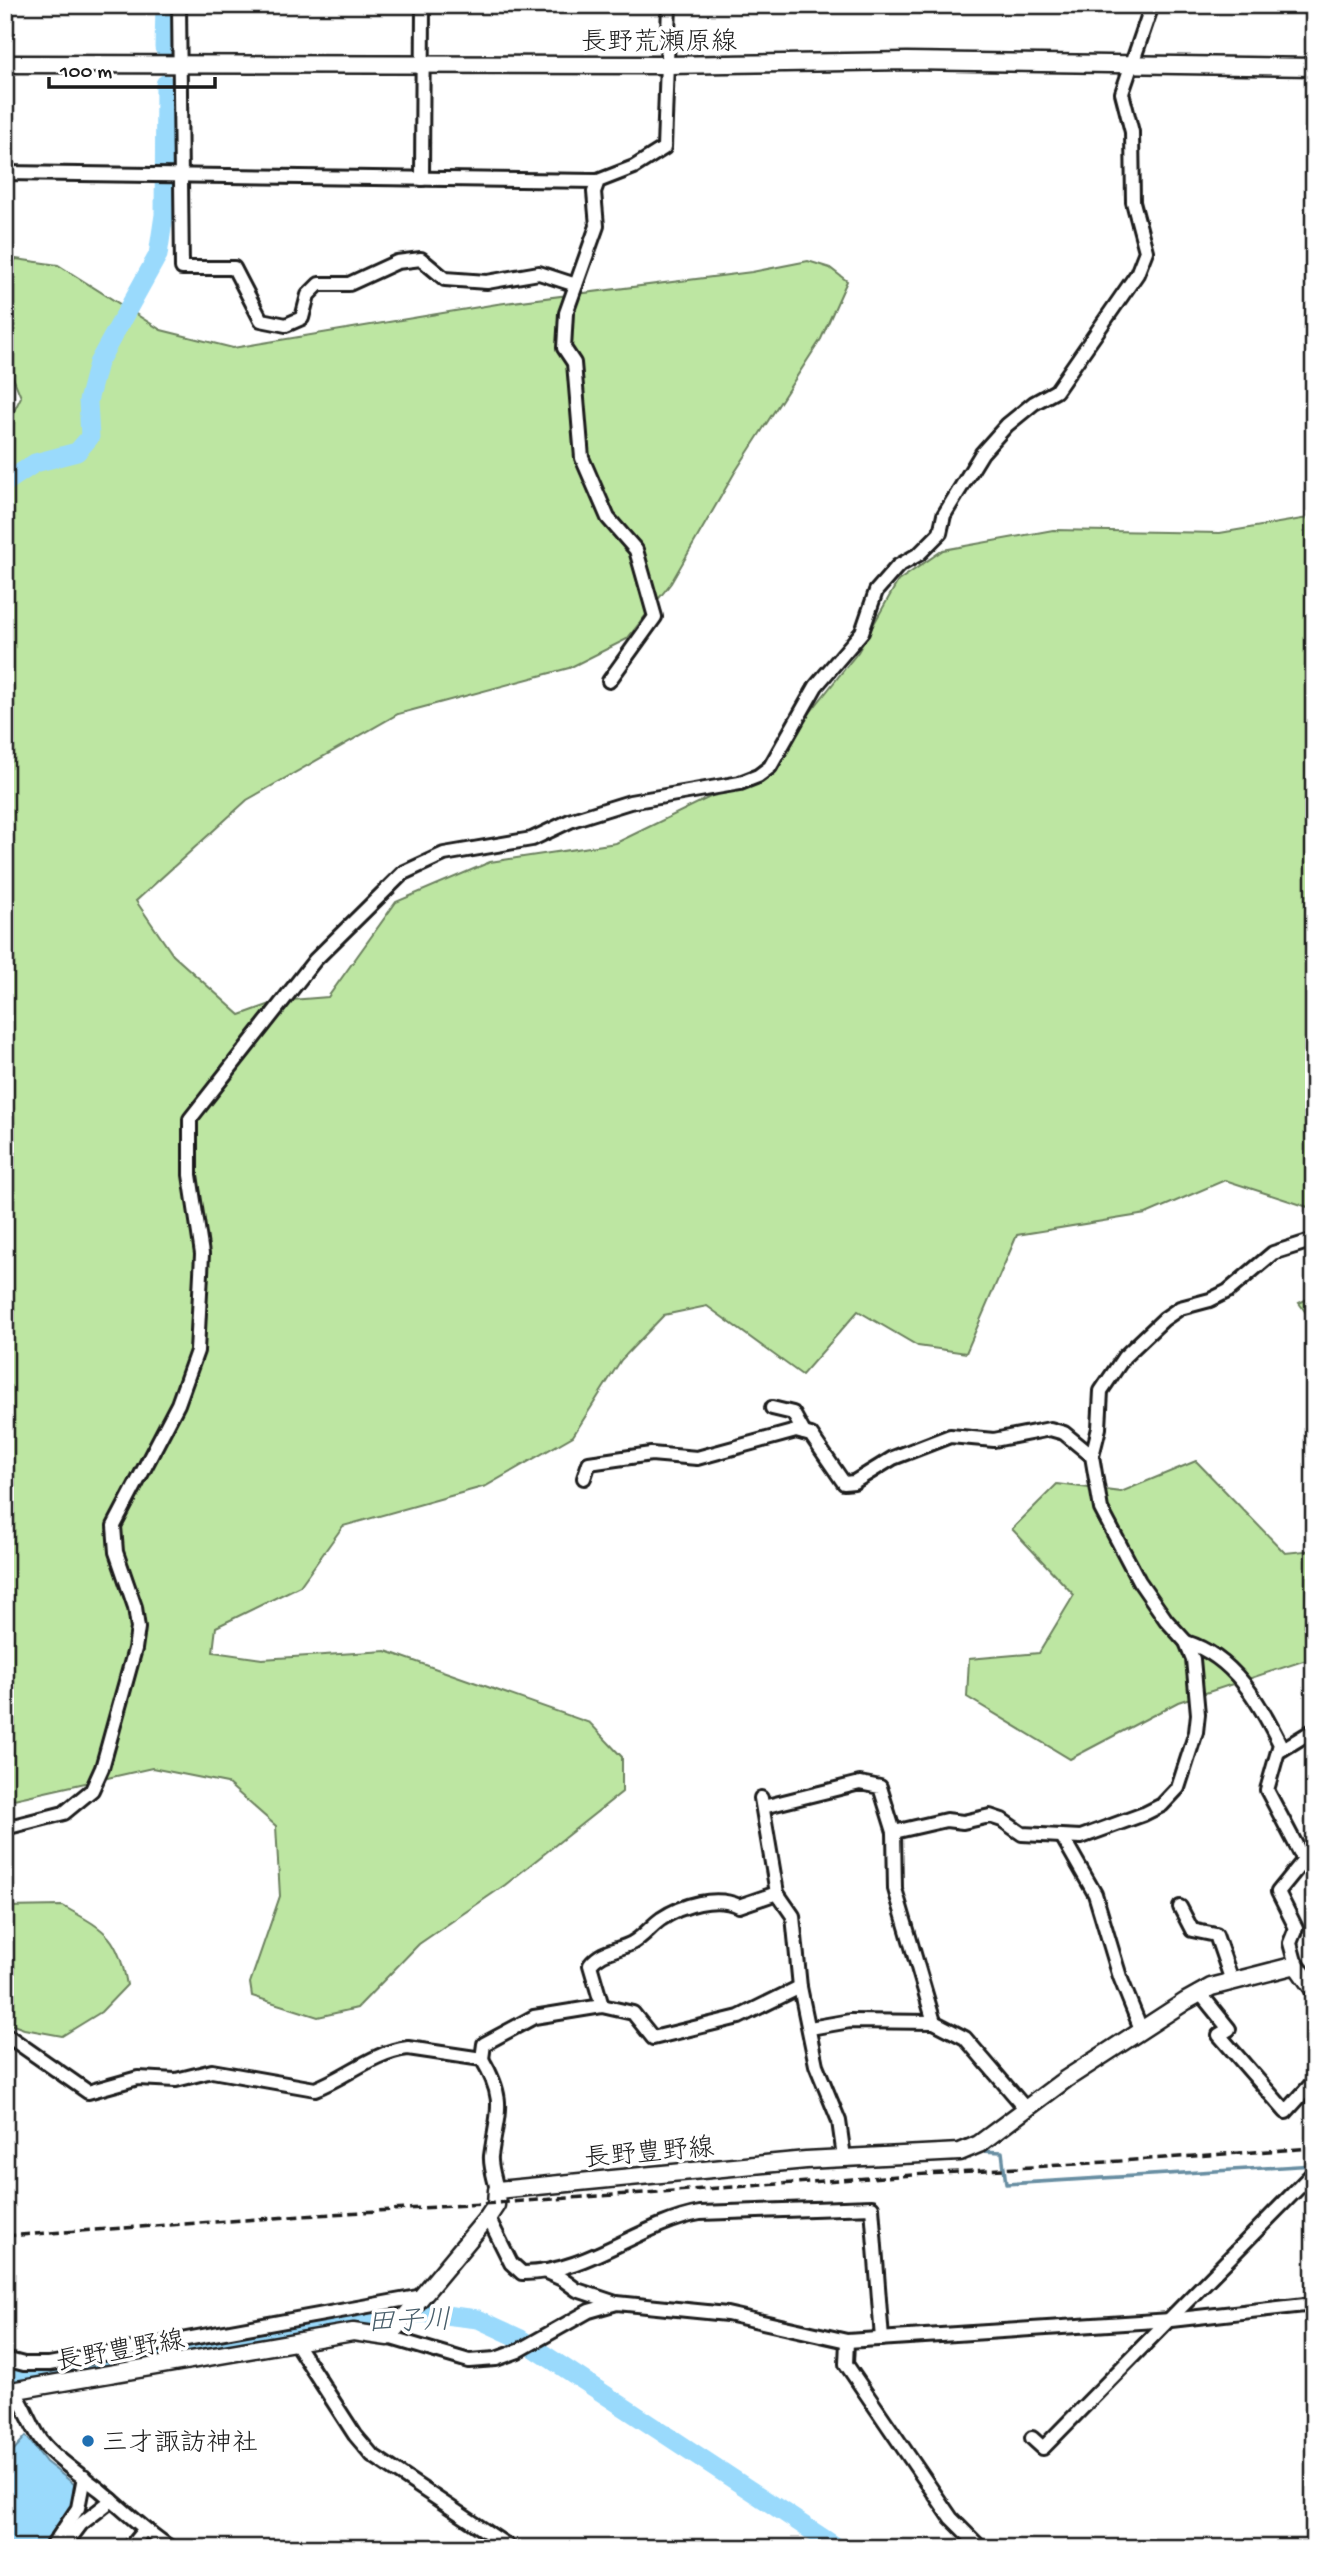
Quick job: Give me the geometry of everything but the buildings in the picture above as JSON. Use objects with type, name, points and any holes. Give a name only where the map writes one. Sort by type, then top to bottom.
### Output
[{"type":"main road","name":"長野荒瀬原線","points":[[5,64],[668,65],[907,61],[1314,67]]},
{"type":"main road","name":"長野豊野線","points":[[497,2190],[844,2157],[930,2156],[960,2152],[979,2144],[1141,2029],[1199,1993],[1232,1981],[1296,1965]]},
{"type":"main road","points":[[1296,1965],[1314,1990]]},
{"type":"main road","points":[[388,2337],[488,2217],[496,2205],[497,2190]]},
{"type":"main road","name":"長野豊野線","points":[[9,2390],[354,2332],[388,2337]]},
{"type":"street","points":[[179,5],[177,177],[182,268],[234,268],[261,320],[286,325],[302,318],[308,295],[319,284],[349,284],[397,262],[421,258],[445,279],[487,282],[539,273],[576,285]]},
{"type":"street","points":[[422,179],[423,5]]},
{"type":"street","points":[[5,173],[598,181],[634,167],[664,148],[669,5]]},
{"type":"street","points":[[5,1828],[64,1813],[92,1790],[102,1768],[135,1649],[138,1628],[135,1607],[116,1552],[114,1526],[178,1404],[197,1351],[202,1254],[190,1175],[190,1119],[315,960],[403,873],[444,854],[532,839],[572,820],[630,802],[740,783],[758,776],[770,766],[816,686],[862,632],[872,600],[884,581],[940,533],[944,515],[982,453],[1007,425],[1034,402],[1056,391],[1137,274],[1146,251],[1133,202],[1132,132],[1122,93],[1134,65],[1152,5]]},
{"type":"street","points":[[598,181],[594,192],[597,226],[566,313],[564,348],[574,363],[582,458],[608,518],[636,550],[655,617],[608,681]]},
{"type":"street","points":[[894,1832],[946,1820],[963,1822],[990,1816],[1002,1820],[1022,1834],[1081,1837],[1162,1805],[1178,1788],[1191,1756],[1198,1714],[1193,1659],[1186,1642],[1152,1601],[1112,1534],[1101,1509],[1092,1456],[1099,1428],[1101,1391],[1124,1357],[1180,1308],[1210,1300],[1228,1290],[1273,1253],[1314,1240]]},
{"type":"street","points":[[772,1408],[793,1413],[804,1433]]},
{"type":"street","points":[[584,1478],[589,1463],[651,1454],[697,1458],[796,1430],[811,1435],[844,1483],[854,1482],[893,1458],[950,1436],[994,1440],[1050,1429],[1064,1433],[1092,1456]]},
{"type":"street","points":[[1186,1642],[1219,1661],[1259,1701],[1280,1744],[1267,1790],[1304,1860],[1278,1892],[1296,1928],[1290,1943],[1296,1965]]},
{"type":"street","points":[[1278,1752],[1314,1730]]},
{"type":"street","points":[[844,2157],[839,2120],[816,2065],[800,1987],[793,1916],[777,1893],[762,1803],[860,1783],[880,1787],[894,1832],[895,1889],[934,2022]]},
{"type":"street","points":[[1063,1838],[1096,1894],[1120,1977],[1141,2029]]},
{"type":"street","points":[[602,2006],[590,1965],[598,1955],[633,1942],[663,1918],[702,1902],[730,1902],[739,1906],[777,1893]]},
{"type":"street","points":[[1181,1908],[1192,1930],[1216,1935],[1232,1981]]},
{"type":"street","points":[[497,2190],[491,2157],[500,2115],[496,2083],[482,2059],[484,2044],[534,2017],[602,2006],[633,2013],[653,2038],[739,2017],[800,1987]]},
{"type":"street","points":[[1199,1993],[1228,2029],[1219,2035],[1286,2112],[1314,2081]]},
{"type":"street","points":[[810,2028],[850,2021],[934,2022],[965,2038],[1026,2109]]},
{"type":"street","points":[[5,2034],[88,2092],[138,2078],[176,2080],[212,2071],[316,2089],[354,2067],[396,2049],[408,2048],[482,2059]]},
{"type":"street","points":[[1032,2438],[1043,2448],[1171,2320],[1310,2172],[1314,2172]]},
{"type":"street","points":[[488,2217],[511,2263],[522,2273],[544,2271],[621,2245],[681,2216],[872,2207],[883,2339]]},
{"type":"street","points":[[544,2271],[576,2290],[617,2303],[727,2314],[847,2342],[1171,2320],[1314,2304]]},
{"type":"street","points":[[6,2361],[49,2364],[420,2298]]},
{"type":"street","points":[[388,2337],[469,2361],[496,2359],[518,2351],[589,2311],[617,2303]]},
{"type":"street","points":[[295,2342],[355,2435],[372,2455],[505,2546]]},
{"type":"street","points":[[847,2342],[846,2364],[951,2518],[981,2548]]},
{"type":"street","points":[[136,2350],[140,2369]]},
{"type":"street","points":[[9,2390],[43,2442],[59,2460],[112,2500],[144,2530],[171,2548]]},
{"type":"street","points":[[51,2548],[78,2508],[84,2477]]},
{"type":"street","points":[[62,2548],[81,2524],[112,2500]]},
{"type":"street","points":[[130,2548],[144,2530]]},
{"type":"green space","points":[[16,259],[58,265],[161,330],[233,348],[497,304],[752,272],[808,261],[830,268],[847,281],[821,339],[735,472],[671,583],[627,639],[569,668],[398,714],[247,800],[136,901],[173,955],[240,1015],[279,1001],[328,997],[396,902],[490,862],[616,843],[739,783],[789,739],[858,652],[898,581],[943,550],[1053,530],[1220,533],[1314,517],[1314,1209],[1225,1180],[1146,1214],[1017,1235],[966,1353],[918,1346],[858,1311],[802,1375],[707,1306],[664,1315],[621,1360],[573,1436],[486,1486],[343,1526],[300,1586],[216,1627],[213,1652],[262,1659],[386,1651],[590,1723],[622,1757],[622,1792],[505,1885],[419,1944],[357,2008],[318,2017],[252,1996],[250,1983],[280,1896],[276,1826],[227,1783],[152,1768],[5,1801],[5,429],[21,397],[5,358],[5,274]]},
{"type":"green space","points":[[1314,1296],[1314,1324],[1299,1303]]},
{"type":"green space","points":[[1196,1461],[1285,1553],[1314,1550],[1314,1663],[1303,1661],[1178,1702],[1070,1759],[967,1697],[969,1659],[1039,1653],[1074,1595],[1012,1529],[1057,1484],[1121,1492]]},
{"type":"green space","points":[[63,1906],[99,1928],[114,1944],[127,1985],[101,2012],[62,2036],[24,2029],[5,2022],[5,1907]]},
{"type":"water","points":[[26,2436],[46,2462],[74,2484],[71,2514],[45,2548],[5,2548],[5,2460]]},
{"type":"waterway","points":[[164,48],[165,5]]},
{"type":"waterway","points":[[5,483],[35,463],[77,452],[90,437],[88,401],[98,363],[158,255],[164,215],[165,84]]},
{"type":"waterway","points":[[980,2151],[1002,2152],[1006,2184],[1314,2165]]},
{"type":"waterway","name":"田子川","points":[[5,2370],[40,2381],[138,2358],[383,2316],[428,2313],[478,2319],[519,2338],[838,2548]]},
{"type":"railway","points":[[5,2236],[1314,2148]]},
{"type":"place","name":"三才諏訪神社","points":[[88,2441]]}]
